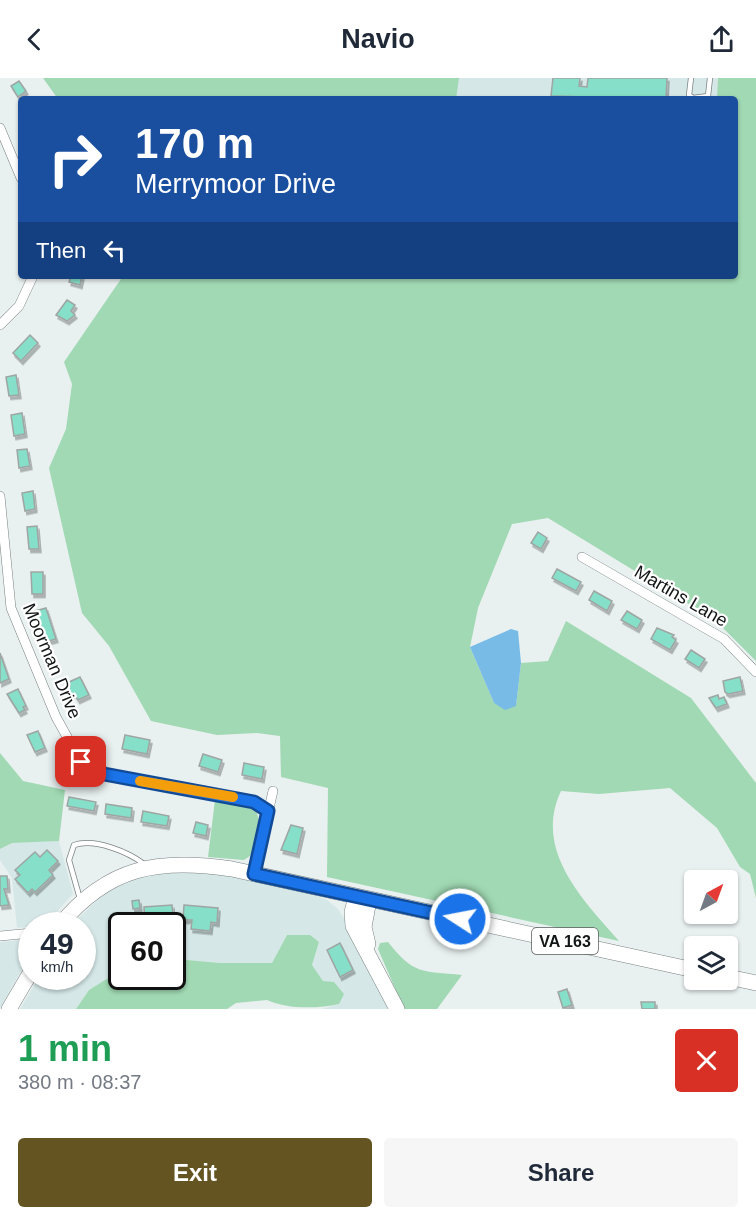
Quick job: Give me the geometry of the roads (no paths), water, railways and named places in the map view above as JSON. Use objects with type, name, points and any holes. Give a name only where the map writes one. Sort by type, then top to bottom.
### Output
[{"type":"main road","name":"VA 163","points":[[71,912],[81,901],[119,877],[147,866],[186,864],[254,874],[684,967]]},
{"type":"main road","points":[[362,899],[352,912],[353,926],[397,1009]]},
{"type":"main road","points":[[738,979],[756,983]]},
{"type":"main road","points":[[9,1009],[20,990]]},
{"type":"street","points":[[0,128],[18,171]]},
{"type":"street","points":[[0,325],[19,306],[32,279]]},
{"type":"street","name":"Moorman Drive","points":[[0,496],[8,555],[4,596],[42,685],[74,753],[81,762],[104,774],[247,799],[268,811]]},
{"type":"street","name":"Martins Lane","points":[[582,557],[724,639],[756,672]]},
{"type":"street","points":[[254,874],[273,791]]},
{"type":"street","points":[[0,936],[18,934]]},
{"type":"lane","points":[[690,96],[691,78]]},
{"type":"lane","points":[[708,96],[710,78]]},
{"type":"lane","points":[[81,901],[69,860],[74,845],[82,843],[115,849],[147,866]]},
{"type":"water","points":[[511,629],[518,631],[521,663],[516,706],[505,710],[494,703],[470,647]]}]
